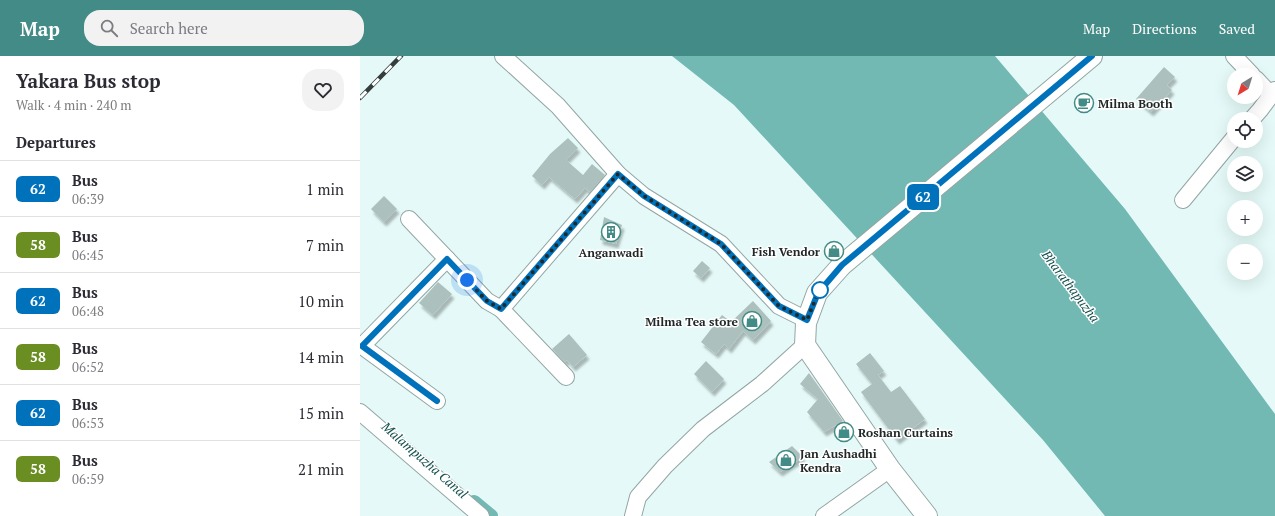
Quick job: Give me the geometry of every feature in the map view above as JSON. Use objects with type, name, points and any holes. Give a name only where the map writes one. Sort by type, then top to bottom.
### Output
[{"type":"main road","points":[[927,516],[890,469],[805,345],[807,320],[818,293],[842,265],[1092,56]]},
{"type":"street","points":[[503,56],[558,106],[618,174],[644,196],[721,244],[779,306],[807,320]]},
{"type":"street","points":[[1234,56],[1245,68]]},
{"type":"street","points":[[1258,112],[1273,92],[1263,84]]},
{"type":"street","points":[[1183,200],[1227,147]]},
{"type":"street","points":[[501,309],[618,174]]},
{"type":"street","points":[[409,219],[487,301],[501,309],[566,377]]},
{"type":"street","points":[[437,401],[361,348],[447,259]]},
{"type":"street","points":[[633,516],[638,497],[703,429],[762,384],[805,345]]},
{"type":"street","points":[[360,412],[481,516]]},
{"type":"street","points":[[824,516],[890,469]]},
{"type":"water","name":"Bharathapuzha","points":[[672,56],[995,56],[1125,209],[1275,414],[1275,516],[1105,516],[1043,440],[734,105]]},
{"type":"building","points":[[1164,67],[1175,77],[1167,85],[1172,90],[1151,112],[1136,99]]},
{"type":"building","points":[[568,138],[578,148],[566,160],[583,175],[592,164],[605,175],[590,192],[585,188],[575,199],[549,177],[542,185],[532,176],[550,154]]},
{"type":"building","points":[[384,196],[397,209],[384,222],[371,209]]},
{"type":"building","name":"Anganwadi","points":[[604,217],[622,225],[616,244],[600,240]]},
{"type":"building","points":[[702,261],[710,268],[701,278],[693,271]]},
{"type":"building","points":[[438,282],[452,294],[433,315],[419,303]]},
{"type":"building","points":[[753,301],[771,321],[753,340],[743,331],[729,349],[724,344],[716,354],[701,342],[722,315],[731,322]]},
{"type":"building","points":[[569,334],[587,355],[573,367],[567,360],[565,362],[552,349]]},
{"type":"building","points":[[870,353],[884,371],[878,375],[891,392],[900,386],[925,419],[897,440],[861,392],[872,384],[856,364]]},
{"type":"building","points":[[706,361],[724,379],[712,392],[694,374]]},
{"type":"building","points":[[809,373],[843,421],[824,432],[807,412],[818,399],[800,384]]},
{"type":"building","name":"Jan Aushadhi Kendra","points":[[792,446],[803,457],[780,472],[769,462]]},
{"type":"waterway","name":"Malampuzha Canal","points":[[474,502],[491,516]]},
{"type":"railway","points":[[360,98],[401,56]]},
{"type":"bus line","name":"62","points":[[437,401],[362,346],[447,259],[487,301],[501,309],[618,174],[644,196],[721,244],[779,306],[807,320],[818,293],[842,265],[1092,56]]},
{"type":"place","name":"Milma Booth","points":[[1084,103]]},
{"type":"place","name":"Anganwadi","points":[[611,232]]},
{"type":"place","name":"Fish Vendor","points":[[834,251]]},
{"type":"place","name":"Milma Tea store","points":[[752,321]]},
{"type":"place","name":"Roshan Curtains","points":[[844,432]]},
{"type":"place","name":"Jan Aushadhi Kendra","points":[[786,460]]},
{"type":"route","points":[[467,280],[487,301],[501,309],[618,174],[644,196],[721,244],[779,306],[807,320],[820,290]]}]
